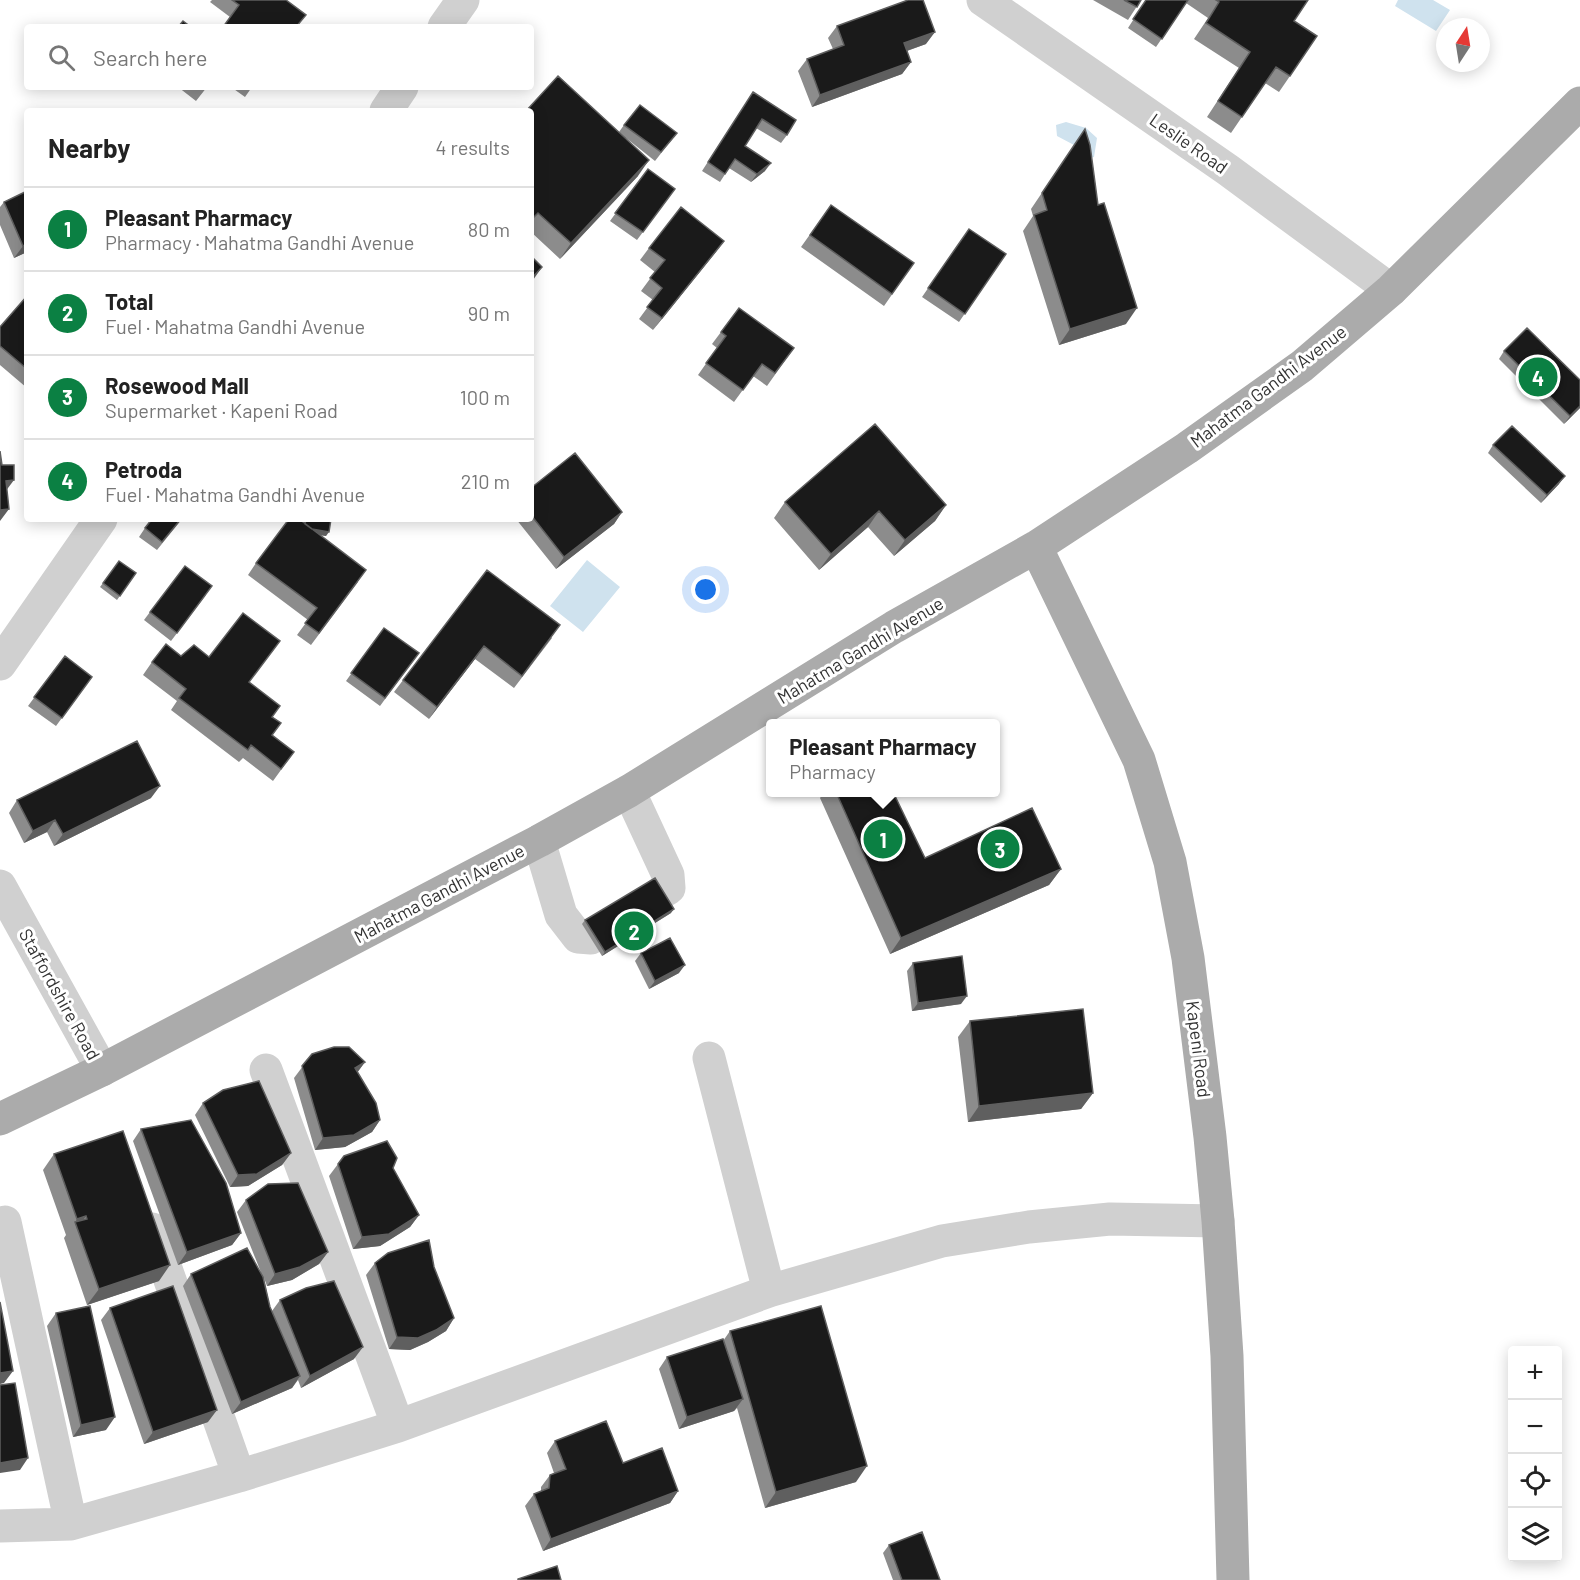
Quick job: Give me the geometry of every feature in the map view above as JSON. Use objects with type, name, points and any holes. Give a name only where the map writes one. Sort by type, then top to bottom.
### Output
[{"type":"main road","name":"Mahatma Gandhi Avenue","points":[[0,1119],[102,1070],[539,841],[628,791],[894,627],[1036,547],[1187,447],[1302,366],[1391,290],[1580,103]]},
{"type":"main road","name":"Kapeni Road","points":[[1036,547],[1138,760],[1170,862],[1188,958],[1218,1221],[1227,1356],[1233,1580]]},
{"type":"street","points":[[446,24],[463,0]]},
{"type":"street","name":"Leslie Road","points":[[983,0],[1228,170],[1391,290]]},
{"type":"street","points":[[388,108],[400,90]]},
{"type":"street","points":[[0,664],[99,522]]},
{"type":"street","points":[[628,791],[668,875],[669,888],[659,894]]},
{"type":"street","points":[[539,841],[561,915],[578,937],[591,938]]},
{"type":"street","name":"Staffordshire Road","points":[[0,886],[102,1070]]},
{"type":"street","points":[[709,1058],[769,1291]]},
{"type":"street","points":[[267,1070],[398,1426]]},
{"type":"street","points":[[142,1200],[239,1476]]},
{"type":"street","points":[[0,1526],[71,1524],[239,1476],[398,1426],[769,1291],[942,1241],[1029,1227],[1110,1219],[1218,1221]]},
{"type":"street","points":[[5,1222],[71,1524]]},
{"type":"water","points":[[1398,0],[1433,0],[1450,10],[1445,18],[1436,18],[1436,31],[1395,6]]},
{"type":"water","points":[[1066,122],[1086,128],[1097,138],[1094,157],[1078,161],[1074,145],[1057,136],[1056,125]]},
{"type":"water","points":[[587,560],[620,587],[583,632],[550,606]]},
{"type":"building","points":[[232,0],[286,0],[306,15],[298,24],[225,24],[239,5]]},
{"type":"building","points":[[908,0],[923,0],[935,32],[904,43],[911,62],[820,95],[807,59],[844,45],[837,26]]},
{"type":"building","points":[[1124,0],[1141,0],[1137,7]]},
{"type":"building","points":[[1146,0],[1188,0],[1162,39],[1133,19]]},
{"type":"building","points":[[1216,0],[1308,0],[1294,21],[1317,36],[1290,76],[1276,67],[1242,117],[1218,101],[1250,52],[1206,23],[1219,2]]},
{"type":"building","points":[[558,76],[649,160],[571,243],[538,213],[534,217],[534,108],[529,108]]},
{"type":"building","points":[[753,92],[796,120],[787,135],[762,119],[745,146],[771,163],[757,174],[735,159],[725,174],[708,162]]},
{"type":"building","points":[[640,105],[677,133],[661,152],[624,125]]},
{"type":"building","points":[[1085,129],[1090,145],[1098,205],[1104,203],[1137,308],[1070,329],[1034,215],[1047,210],[1042,193]]},
{"type":"building","points":[[648,169],[675,189],[643,232],[615,213]]},
{"type":"building","points":[[24,192],[23,246],[4,202]]},
{"type":"building","points":[[831,205],[914,263],[892,294],[810,235]]},
{"type":"building","points":[[681,207],[724,241],[662,318],[647,307],[662,288],[650,278],[665,260],[649,248]]},
{"type":"building","points":[[969,229],[1006,254],[965,314],[928,288]]},
{"type":"building","points":[[534,259],[542,267],[534,276]]},
{"type":"building","points":[[24,299],[24,366],[0,346],[0,327]]},
{"type":"building","points":[[739,308],[794,348],[775,373],[762,364],[743,390],[706,363],[726,336],[721,332]]},
{"type":"building","points":[[1527,328],[1580,380],[1580,406],[1570,416],[1504,351]]},
{"type":"building","points":[[875,424],[946,505],[905,540],[879,511],[831,554],[785,502]]},
{"type":"building","points":[[1512,426],[1565,476],[1547,495],[1493,445]]},
{"type":"building","points":[[0,451],[2,465],[14,465],[14,480],[6,481],[9,509],[0,510]]},
{"type":"building","points":[[575,453],[622,512],[564,557],[534,519],[534,486]]},
{"type":"building","points":[[150,522],[179,522],[162,542],[145,528]]},
{"type":"building","points":[[287,522],[303,522],[366,570],[319,633],[305,623],[317,608],[256,563]]},
{"type":"building","points":[[305,522],[331,522],[329,532],[312,529]]},
{"type":"building","points":[[119,561],[136,573],[120,596],[103,583]]},
{"type":"building","points":[[185,566],[212,586],[177,633],[150,612]]},
{"type":"building","points":[[487,570],[560,625],[522,676],[484,646],[437,707],[403,680]]},
{"type":"building","points":[[243,613],[280,641],[249,682],[280,706],[272,717],[281,723],[272,735],[294,752],[281,769],[251,745],[248,750],[179,698],[186,689],[152,662],[166,644],[181,656],[194,645],[209,657]]},
{"type":"building","points":[[384,628],[419,653],[385,698],[351,673]]},
{"type":"building","points":[[65,656],[92,677],[62,718],[34,697]]},
{"type":"building","points":[[137,741],[160,786],[63,834],[55,820],[33,831],[17,800]]},
{"type":"building","points":[[838,797],[895,797],[925,858],[1032,808],[1061,869],[901,938]]},
{"type":"building","points":[[655,878],[674,909],[605,952],[585,920]]},
{"type":"building","points":[[670,938],[685,965],[655,981],[641,953]]},
{"type":"building","points":[[962,956],[967,996],[918,1003],[913,963]]},
{"type":"building","points":[[1083,1009],[1093,1093],[979,1106],[970,1021]]},
{"type":"building","points":[[334,1047],[349,1047],[365,1062],[355,1068],[376,1103],[380,1120],[354,1135],[323,1138],[302,1066],[312,1054]]},
{"type":"building","points":[[259,1081],[291,1153],[257,1174],[238,1175],[203,1103],[223,1090]]},
{"type":"building","points":[[191,1120],[226,1183],[241,1233],[187,1252],[141,1129]]},
{"type":"building","points":[[123,1131],[170,1265],[99,1289],[75,1222],[87,1219],[86,1216],[77,1219],[54,1154]]},
{"type":"building","points":[[387,1141],[397,1158],[393,1168],[419,1215],[389,1234],[362,1237],[338,1164],[344,1156]]},
{"type":"building","points":[[298,1183],[328,1252],[300,1267],[275,1274],[246,1200],[268,1184]]},
{"type":"building","points":[[429,1240],[434,1267],[454,1318],[418,1338],[397,1337],[375,1263],[388,1253]]},
{"type":"building","points":[[247,1248],[263,1277],[270,1307],[300,1376],[241,1402],[191,1274]]},
{"type":"building","points":[[334,1281],[363,1347],[310,1376],[280,1300],[306,1288]]},
{"type":"building","points":[[173,1286],[217,1410],[153,1432],[110,1308]]},
{"type":"building","points":[[0,1302],[13,1371],[0,1373]]},
{"type":"building","points":[[90,1306],[115,1417],[81,1425],[56,1313]]},
{"type":"building","points":[[821,1306],[867,1466],[776,1492],[730,1331]]},
{"type":"building","points":[[723,1339],[743,1399],[687,1417],[667,1357]]},
{"type":"building","points":[[15,1383],[28,1458],[0,1463],[0,1385]]},
{"type":"building","points":[[606,1421],[623,1463],[662,1448],[678,1491],[551,1539],[534,1494],[549,1488],[550,1475],[566,1469],[555,1441]]},
{"type":"building","points":[[922,1532],[940,1580],[902,1580],[889,1545]]},
{"type":"building","points":[[557,1566],[561,1580],[518,1580],[518,1579]]},
{"type":"place","name":"Petroda","points":[[1538,377]]},
{"type":"place","name":"Pleasant Pharmacy","points":[[883,839]]},
{"type":"place","name":"Rosewood Mall","points":[[1000,849]]},
{"type":"place","name":"Total","points":[[634,931]]}]
